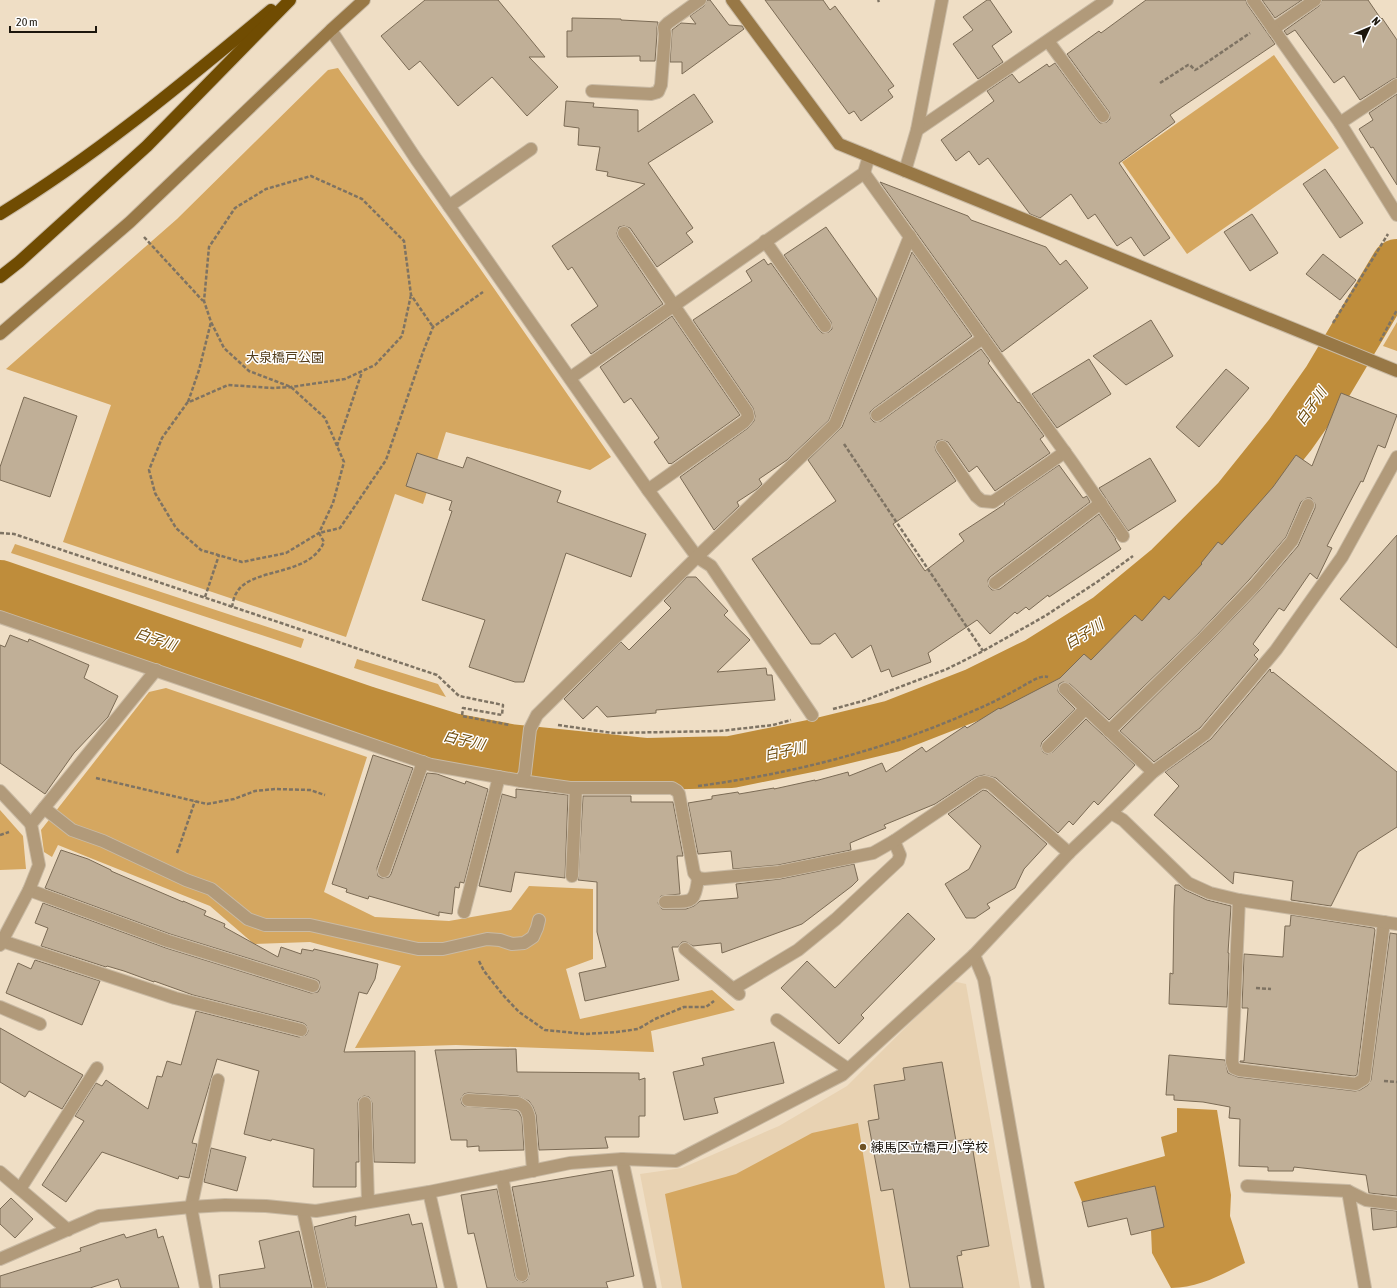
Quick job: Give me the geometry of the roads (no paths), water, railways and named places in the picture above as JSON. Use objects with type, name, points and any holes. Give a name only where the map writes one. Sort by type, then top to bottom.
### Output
[{"type":"highway","points":[[0,214],[95,151],[169,94],[283,0]]},
{"type":"highway","points":[[0,277],[19,262],[147,146],[290,0]]},
{"type":"street","points":[[0,334],[130,222],[330,30],[364,0]]},
{"type":"street","points":[[592,91],[652,94],[658,92],[661,85],[665,34],[664,27],[700,0]]},
{"type":"street","points":[[732,0],[839,144],[1397,371]]},
{"type":"street","points":[[905,171],[918,130],[942,0]]},
{"type":"street","points":[[918,130],[1107,0]]},
{"type":"street","points":[[1253,0],[1340,123],[1397,215]]},
{"type":"street","points":[[1270,25],[1315,0]]},
{"type":"street","points":[[330,30],[416,159],[648,490],[698,557],[711,566],[812,715]]},
{"type":"street","points":[[1048,41],[1103,116]]},
{"type":"street","points":[[1340,123],[1397,85]]},
{"type":"street","points":[[449,206],[531,149]]},
{"type":"street","points":[[570,378],[674,304],[864,173],[869,156]]},
{"type":"street","points":[[864,173],[1065,452],[1123,536]]},
{"type":"street","points":[[624,233],[747,412],[748,417],[744,422],[648,490]]},
{"type":"street","points":[[523,777],[532,726],[537,715],[833,427],[910,236]]},
{"type":"street","points":[[765,241],[825,326]]},
{"type":"street","points":[[877,415],[983,338]]},
{"type":"street","points":[[942,448],[976,496],[982,501],[993,502],[1065,452]]},
{"type":"street","points":[[0,1258],[99,1216],[225,1205],[266,1206],[316,1211],[429,1192],[570,1163],[622,1160],[676,1161],[842,1075],[974,955],[1069,853],[1153,772],[1205,734],[1276,650],[1342,557],[1397,457]]},
{"type":"street","points":[[995,583],[1101,503]]},
{"type":"street","points":[[1109,731],[1203,639],[1255,585],[1292,541],[1308,505]]},
{"type":"street","points":[[0,617],[423,762],[499,777],[523,777],[576,788],[672,788],[679,794],[694,873],[698,878],[704,879],[779,872],[873,853],[894,841],[980,783],[985,782],[991,784],[1069,853]]},
{"type":"street","points":[[30,824],[156,670]]},
{"type":"street","points":[[1065,690],[1153,772]]},
{"type":"street","points":[[1048,747],[1085,709]]},
{"type":"street","points":[[384,871],[423,762]]},
{"type":"street","points":[[464,912],[499,777]]},
{"type":"street","points":[[572,876],[576,788]]},
{"type":"street","points":[[0,791],[30,824],[39,865],[29,890],[1,943],[175,998],[301,1030]]},
{"type":"street","points":[[44,808],[72,830],[103,841],[186,880],[211,889],[248,919],[265,925],[310,925],[418,949],[442,949],[487,939],[500,940],[512,944],[524,943],[533,937],[538,928],[539,920]]},
{"type":"street","points":[[1110,813],[1123,820],[1191,885],[1210,893],[1239,900],[1397,924]]},
{"type":"street","points":[[685,949],[736,991],[798,950],[836,920],[898,861],[900,855],[894,841]]},
{"type":"street","points":[[665,902],[688,901],[693,898],[697,894],[698,878]]},
{"type":"street","points":[[29,890],[168,941],[313,986]]},
{"type":"street","points":[[1239,900],[1232,1062],[1234,1068],[1239,1070],[1356,1084],[1364,1079],[1384,922]]},
{"type":"street","points":[[974,955],[984,979],[1038,1288]]},
{"type":"street","points":[[0,1008],[40,1024]]},
{"type":"street","points":[[777,1020],[848,1069]]},
{"type":"street","points":[[20,1189],[97,1068]]},
{"type":"street","points":[[206,1288],[191,1207],[218,1080]]},
{"type":"street","points":[[468,1100],[518,1103],[524,1105],[528,1110],[529,1116],[533,1171]]},
{"type":"street","points":[[365,1103],[368,1202]]},
{"type":"street","points":[[622,1160],[650,1288]]},
{"type":"street","points":[[0,1172],[68,1230]]},
{"type":"street","points":[[502,1177],[522,1275]]},
{"type":"street","points":[[1247,1186],[1348,1191],[1366,1200],[1397,1204]]},
{"type":"street","points":[[1348,1191],[1365,1288]]},
{"type":"street","points":[[429,1192],[451,1288]]},
{"type":"street","points":[[303,1210],[320,1288]]},
{"type":"waterway","name":"白子川","points":[[0,586],[366,712],[452,739],[510,750],[647,764],[731,762],[815,745],[893,726],[975,694],[1038,663],[1108,619],[1170,568],[1237,501],[1290,435],[1328,381],[1397,265]]},
{"type":"place","name":"練馬区立橋戸小学校","points":[[863,1147]]},
{"type":"park label","name":"大泉橋戸公園","points":[[285,357]]}]
